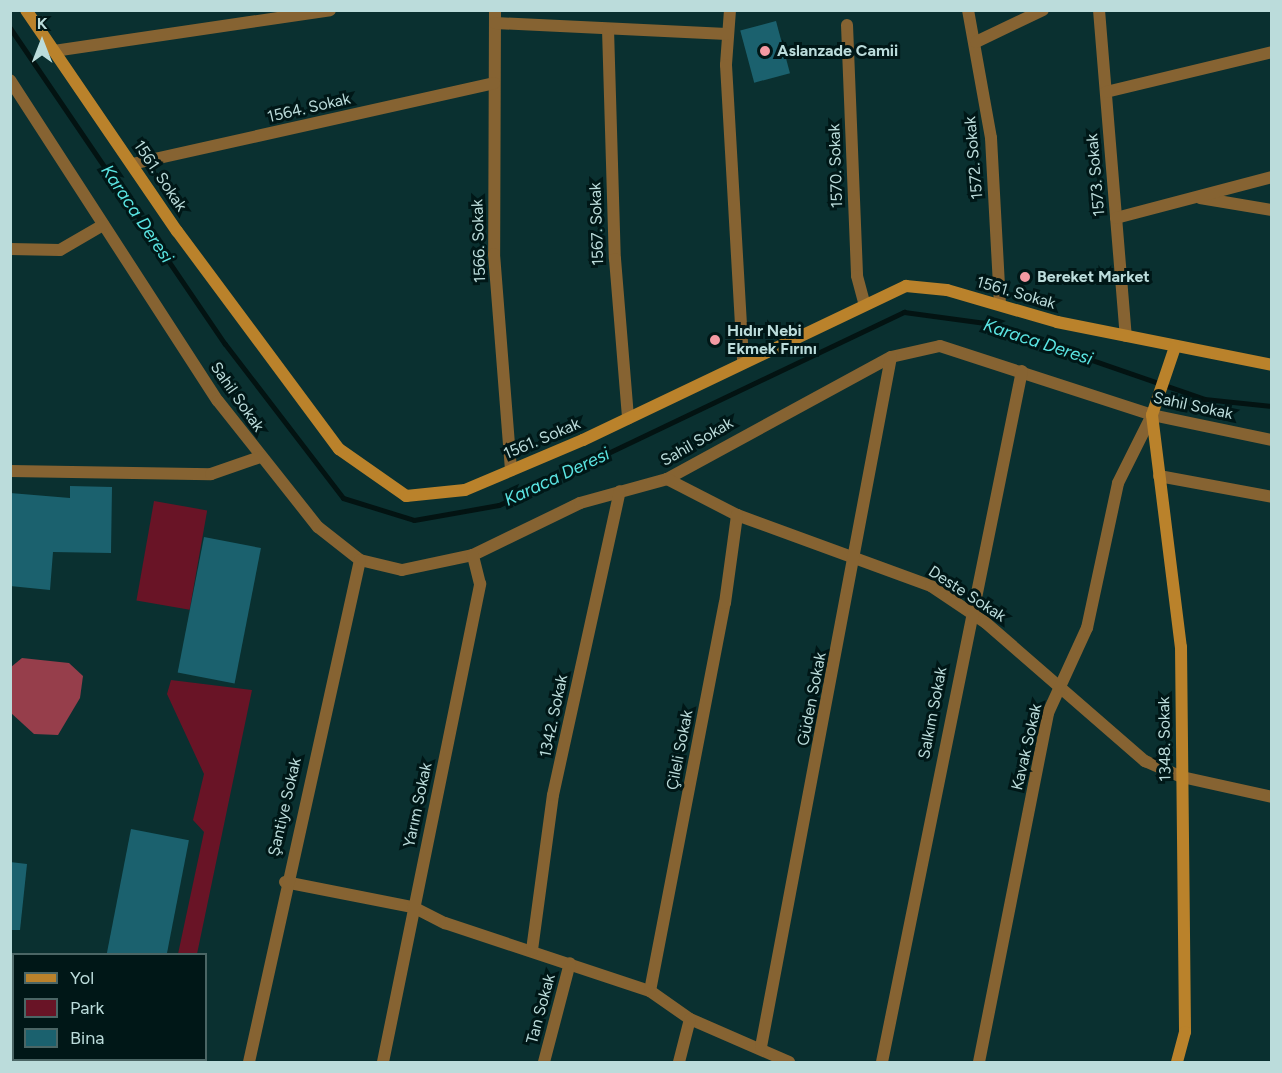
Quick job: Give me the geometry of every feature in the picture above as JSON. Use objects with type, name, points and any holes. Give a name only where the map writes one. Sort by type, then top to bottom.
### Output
[{"type":"street","name":"1561. Sokak","points":[[26,10],[132,164],[339,449],[406,496],[465,490],[627,418],[906,286],[1000,305],[1175,347],[1272,364]]},
{"type":"street","points":[[54,51],[330,10]]},
{"type":"street","points":[[730,10],[727,34],[743,362]]},
{"type":"street","name":"1572. Sokak","points":[[968,10],[976,42],[991,138],[1000,305]]},
{"type":"street","points":[[976,42],[1043,10]]},
{"type":"street","name":"1573. Sokak","points":[[1100,10],[1125,336]]},
{"type":"street","points":[[495,17],[608,29],[727,34]]},
{"type":"street","name":"1566. Sokak","points":[[495,17],[494,254],[511,470]]},
{"type":"street","name":"1570. Sokak","points":[[848,25],[857,276],[866,305]]},
{"type":"street","name":"1567. Sokak","points":[[608,29],[615,259],[627,418]]},
{"type":"street","points":[[1106,92],[1272,52]]},
{"type":"street","name":"Sahil Sokak","points":[[10,80],[103,225],[260,457],[318,527],[360,560],[402,570],[473,555],[579,503],[667,479],[891,357],[940,346],[1022,371],[1152,416],[1272,440]]},
{"type":"street","name":"1564. Sokak","points":[[132,164],[494,83]]},
{"type":"street","points":[[1116,218],[1272,177]]},
{"type":"street","points":[[1196,197],[1272,210]]},
{"type":"street","points":[[10,249],[60,250],[103,225]]},
{"type":"street","points":[[1152,416],[1175,347]]},
{"type":"street","name":"Güden Sokak","points":[[761,1047],[857,555],[891,357]]},
{"type":"street","name":"Salkım Sokak","points":[[882,1062],[969,612],[1022,371]]},
{"type":"street","name":"1348. Sokak","points":[[1152,416],[1181,647],[1185,1032],[1177,1062]]},
{"type":"street","name":"Kavak Sokak","points":[[979,1062],[1048,713],[1087,628],[1118,483],[1152,416]]},
{"type":"street","points":[[10,471],[211,474],[260,457]]},
{"type":"street","points":[[1158,476],[1272,498]]},
{"type":"street","name":"Deste Sokak","points":[[667,479],[737,515],[857,555],[932,586],[969,612],[1061,687],[1145,761],[1182,777],[1272,797]]},
{"type":"street","name":"1342. Sokak","points":[[532,951],[553,795],[620,491]]},
{"type":"street","name":"Çileli Sokak","points":[[650,991],[725,603],[737,515]]},
{"type":"street","name":"Yarım Sokak","points":[[383,1062],[480,584],[473,555]]},
{"type":"street","name":"Şantiye Sokak","points":[[249,1062],[285,882],[360,560]]},
{"type":"street","points":[[285,882],[413,907],[650,991],[690,1019],[761,1047],[789,1062]]},
{"type":"street","name":"Tan Sokak","points":[[544,1062],[570,963]]},
{"type":"street","points":[[679,1062],[690,1019]]},
{"type":"green space","points":[[154,501],[207,510],[190,610],[136,600]]},
{"type":"green space","points":[[171,680],[252,690],[197,953],[178,953],[204,832],[193,820],[204,774],[167,694]]},
{"type":"shaded area","points":[[22,658],[69,663],[83,676],[80,698],[58,735],[34,734],[11,713],[11,667]]},
{"type":"building","name":"Aslanzade Camii","points":[[776,21],[790,73],[754,83],[740,31]]},
{"type":"building","points":[[70,486],[112,487],[111,553],[53,552],[50,590],[10,586],[10,493],[70,498]]},
{"type":"building","points":[[204,537],[261,548],[235,684],[178,672]]},
{"type":"building","points":[[131,829],[189,840],[167,953],[107,953]]},
{"type":"building","points":[[10,862],[27,864],[20,930],[10,930]]},
{"type":"waterway","name":"Karaca Deresi","points":[[10,28],[225,344],[343,498],[414,520],[499,505],[904,312],[985,323],[1204,399],[1272,406]]},
{"type":"place","name":"Aslanzade Camii","points":[[765,51]]},
{"type":"place","name":"Bereket Market","points":[[1025,277]]},
{"type":"place","name":"Hıdır Nebi Ekmek Fırını","points":[[715,340]]}]
